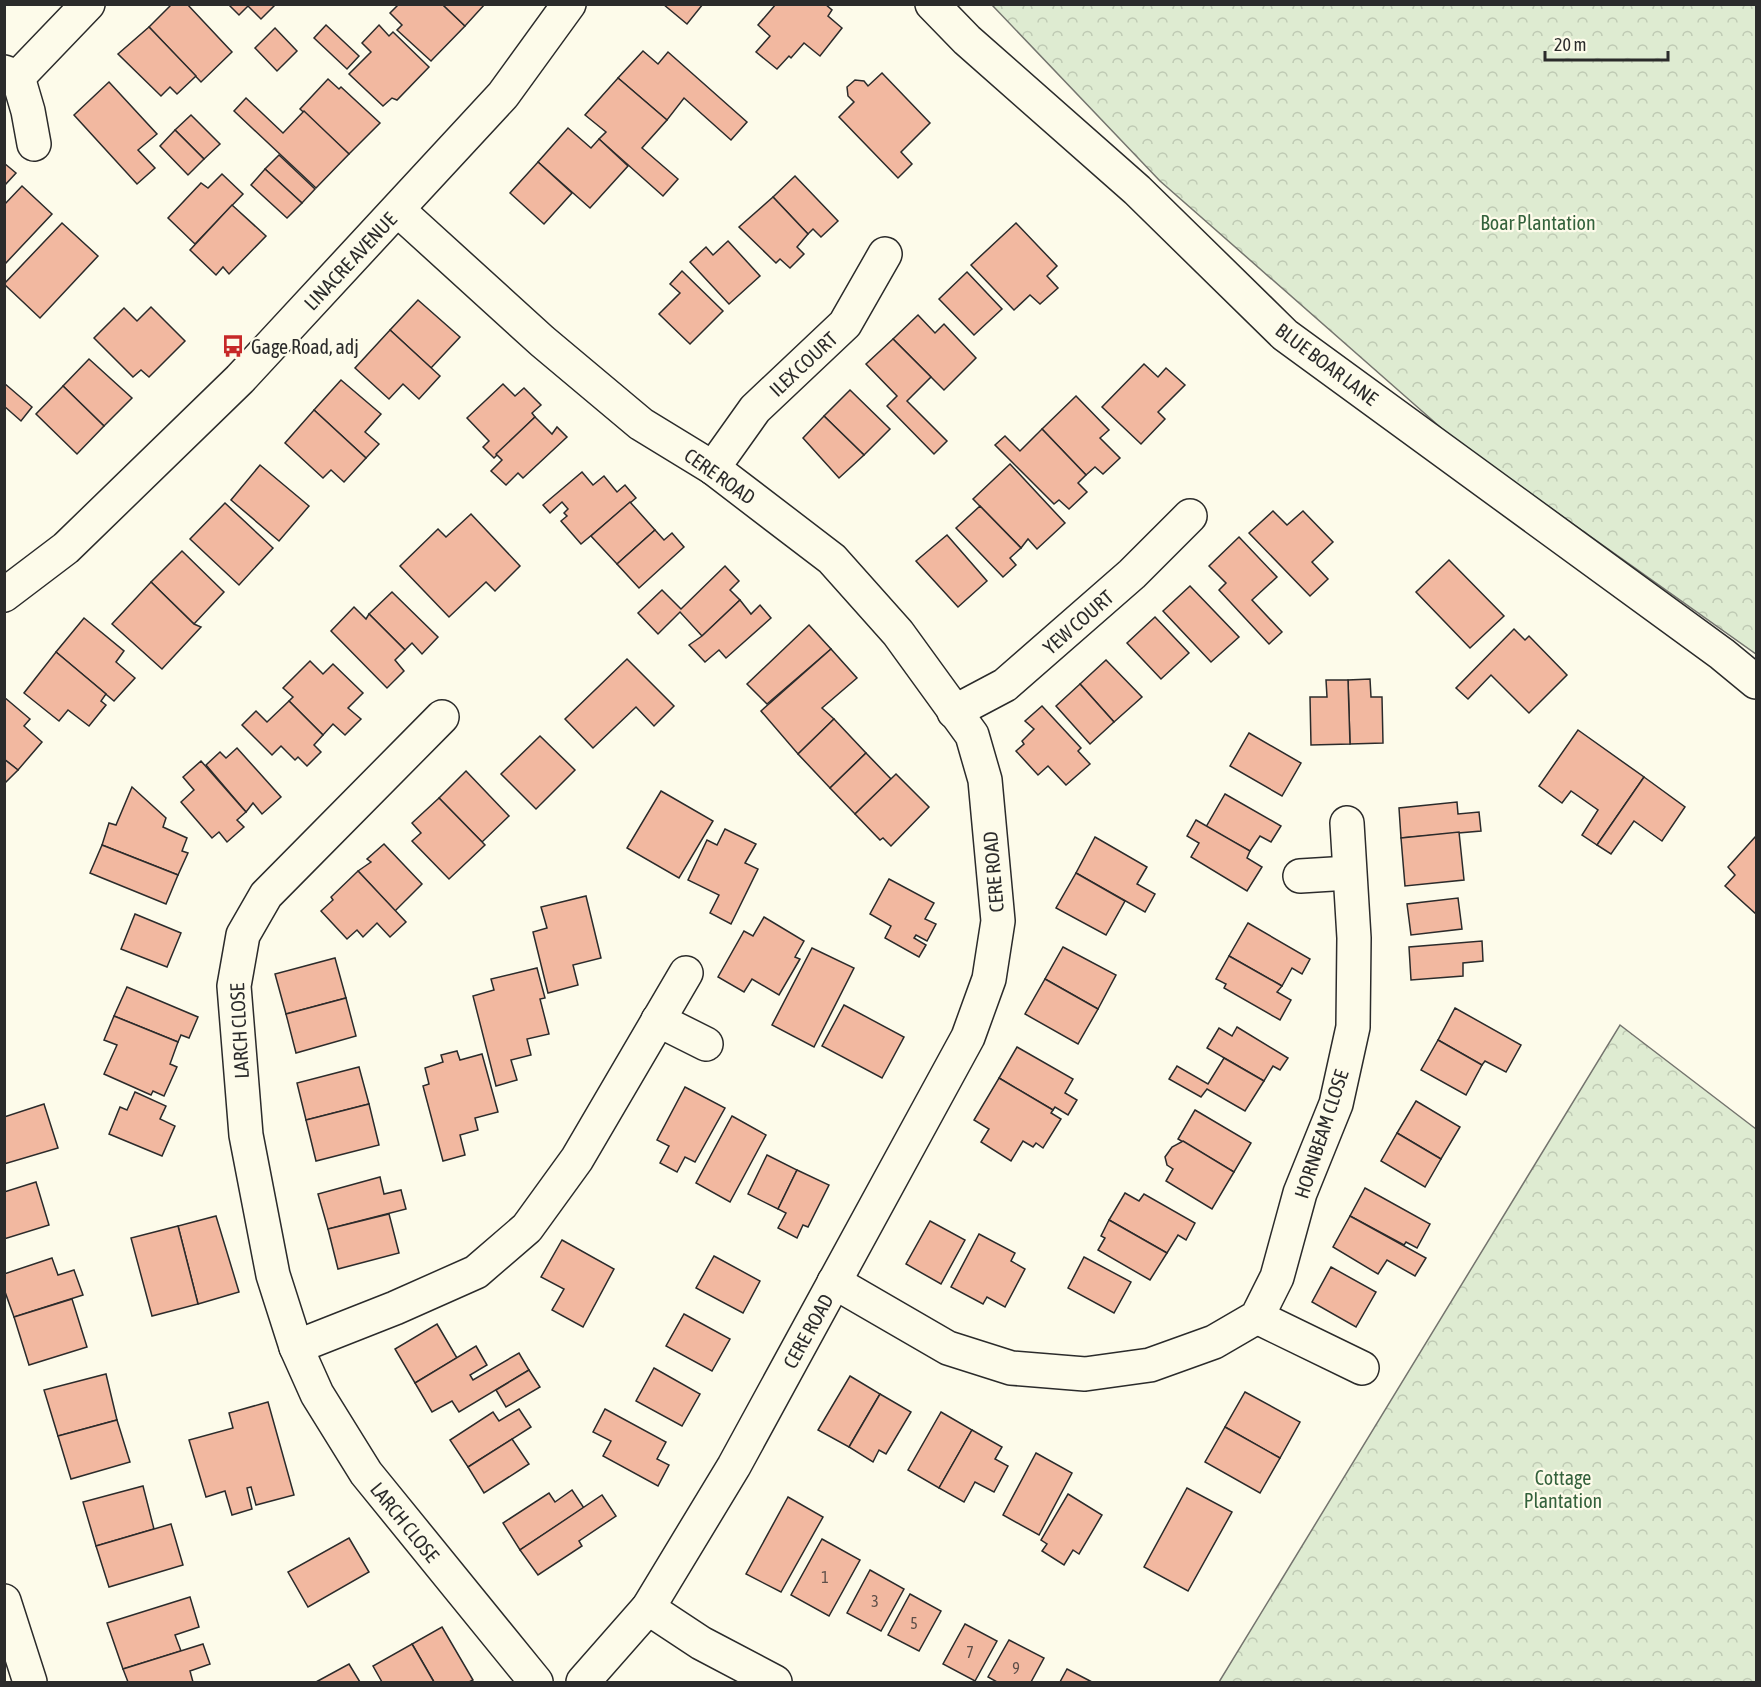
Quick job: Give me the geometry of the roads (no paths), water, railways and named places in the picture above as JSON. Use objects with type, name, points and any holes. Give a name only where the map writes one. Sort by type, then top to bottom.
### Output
[{"type":"street","points":[[34,144],[28,111],[11,75],[88,4]]},
{"type":"street","name":"LINACRE AVENUE","points":[[4,596],[66,548],[232,387],[503,96],[569,4]]},
{"type":"street","name":"BLUE BOAR LANE","points":[[932,4],[967,40],[1137,190],[1285,335],[1722,654],[1756,682]]},
{"type":"street","name":"CERE ROAD","points":[[398,210],[542,341],[641,424],[713,468],[832,559],[898,633],[972,735],[985,780],[998,921],[989,979],[968,1037],[734,1466],[648,1608],[583,1683]]},
{"type":"street","name":"ILEX COURT","points":[[713,468],[755,409],[844,324],[885,254]]},
{"type":"street","name":"YEW COURT","points":[[954,712],[1005,685],[1132,574],[1190,516]]},
{"type":"street","name":"LARCH CLOSE","points":[[442,717],[266,895],[243,935],[234,986],[246,1135],[273,1275],[296,1347],[317,1394],[366,1473],[536,1683]]},
{"type":"street","name":"HORNBEAM CLOSE","points":[[1257,1317],[1277,1277],[1300,1193],[1336,1104],[1353,1027],[1354,938],[1347,823]]},
{"type":"street","points":[[1300,876],[1349,873]]},
{"type":"street","points":[[296,1347],[395,1308],[476,1272],[526,1228],[577,1159],[686,973]]},
{"type":"street","points":[[658,1020],[706,1044]]},
{"type":"street","points":[[834,1282],[948,1348],[1011,1368],[1085,1374],[1150,1365],[1214,1342],[1257,1317],[1362,1368]]},
{"type":"street","points":[[4,1601],[30,1683]]},
{"type":"street","points":[[648,1608],[701,1643],[775,1683]]},
{"type":"place","name":"Gage Road, adj","points":[[233,346]]},
{"type":"park label","name":"Boar Plantation","points":[[1538,222]]},
{"type":"park label","name":"Cottage Plantation","points":[[1563,1488]]}]
